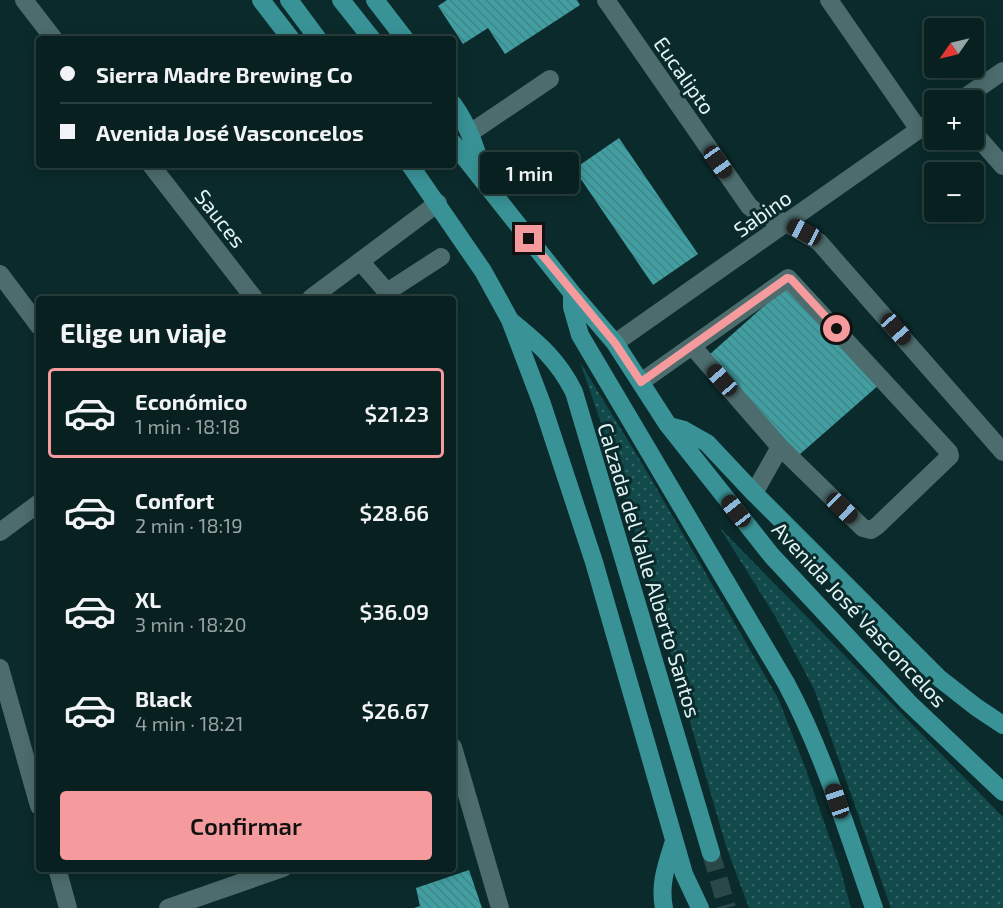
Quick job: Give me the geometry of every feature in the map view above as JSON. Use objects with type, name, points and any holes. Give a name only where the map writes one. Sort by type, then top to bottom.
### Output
[{"type":"main road","points":[[261,0],[289,36]]},
{"type":"main road","points":[[289,0],[316,36]]},
{"type":"main road","points":[[341,0],[370,36]]},
{"type":"main road","points":[[375,0],[403,36]]},
{"type":"main road","points":[[456,109],[470,133],[486,185]]},
{"type":"main road","name":"Avenida José Vasconcelos","points":[[456,147],[572,293],[615,343],[668,425],[772,556],[908,702],[1003,792]]},
{"type":"main road","points":[[412,168],[483,271],[510,320],[542,404],[594,562],[684,874],[700,908]]},
{"type":"main road","name":"Calzada del Valle Alberto Santos","points":[[572,293],[572,307],[580,335],[786,682],[807,722],[822,758],[874,908]]},
{"type":"main road","name":"Calzada del Valle Alberto Santos","points":[[510,320],[543,347],[565,375],[574,392],[711,853]]},
{"type":"main road","points":[[668,425],[684,430],[707,443],[939,678],[976,707],[1000,721]]},
{"type":"main road","points":[[664,908],[661,895],[662,882],[674,841]]},
{"type":"street","points":[[24,0],[52,36]]},
{"type":"street","name":"Eucalipto","points":[[606,0],[749,206],[755,211],[786,223],[819,242],[1003,452]]},
{"type":"street","points":[[829,0],[919,130]]},
{"type":"street","points":[[975,90],[1003,71]]},
{"type":"street","points":[[470,133],[550,79]]},
{"type":"street","name":"Sabino","points":[[615,343],[924,126]]},
{"type":"street","points":[[984,144],[1003,166]]},
{"type":"street","name":"Sauces","points":[[153,168],[252,296]]},
{"type":"street","points":[[313,296],[438,203]]},
{"type":"street","points":[[360,261],[387,292],[441,257]]},
{"type":"street","points":[[0,274],[36,322]]},
{"type":"street","points":[[641,382],[788,278],[949,452],[950,456],[877,526],[871,530],[863,528],[780,447],[693,347]]},
{"type":"street","points":[[754,493],[780,447]]},
{"type":"street","points":[[0,532],[36,505]]},
{"type":"street","points":[[0,668],[36,795]]},
{"type":"street","points":[[456,770],[461,807],[500,908]]},
{"type":"street","points":[[58,872],[68,908]]},
{"type":"street","points":[[168,908],[268,872]]},
{"type":"shaded area","points":[[580,362],[643,465],[778,698],[805,767],[840,868],[851,908],[749,908],[726,846],[618,473]]},
{"type":"shaded area","points":[[720,528],[1003,817],[1003,908],[891,908],[814,689],[775,616]]},
{"type":"building","points":[[447,0],[577,0],[580,5],[505,54],[488,28],[463,44],[438,6]]},
{"type":"building","points":[[619,138],[698,254],[653,285],[574,169]]},
{"type":"building","points":[[790,283],[880,384],[799,455],[709,355]]},
{"type":"building","points":[[469,870],[482,908],[414,908],[420,906],[416,888]]},
{"type":"tunnel","points":[[711,853],[727,908]]},
{"type":"route","points":[[529,239],[615,343],[641,382],[787,278],[791,279],[837,329]]}]
